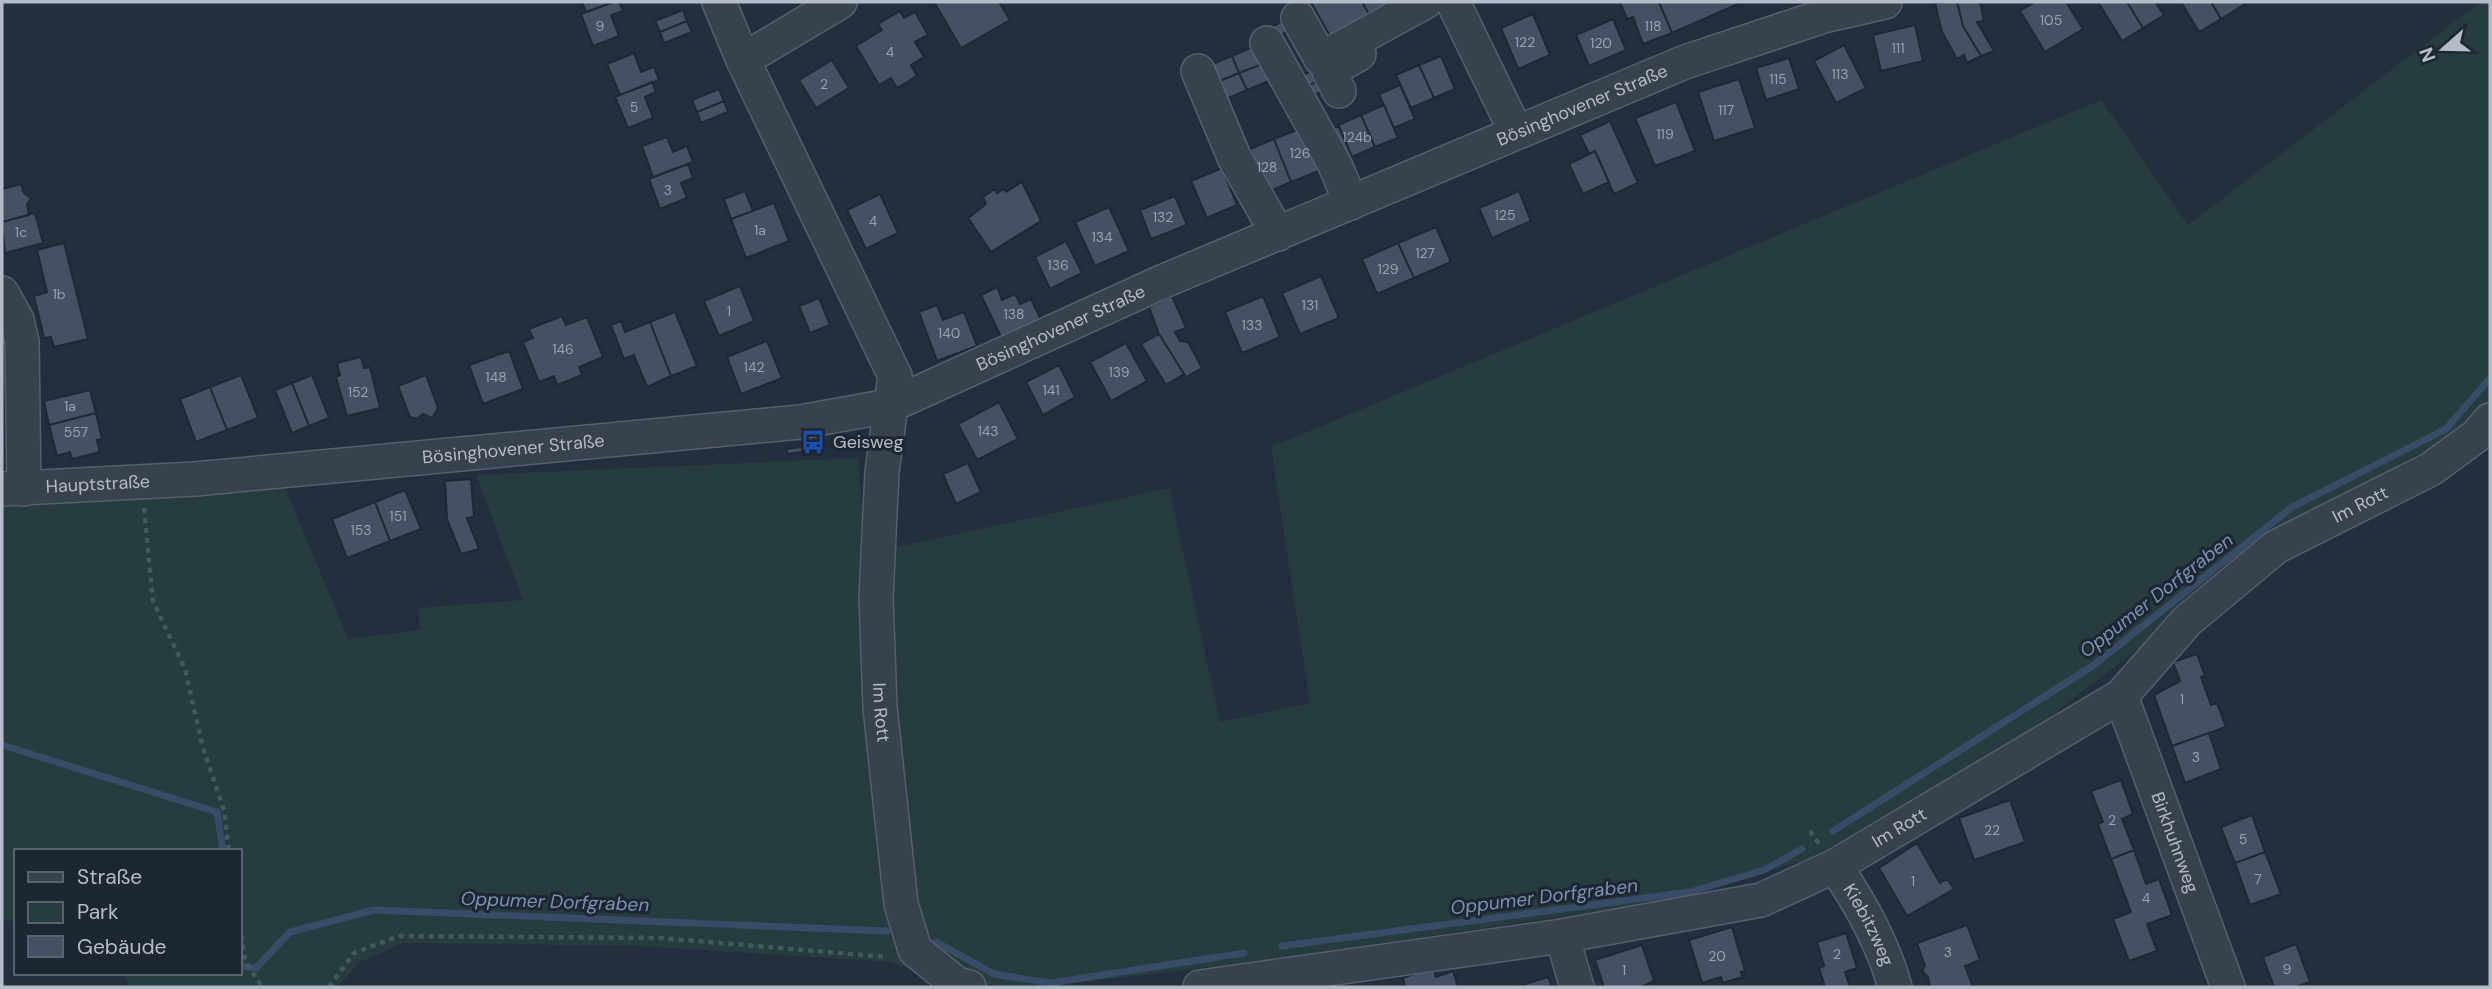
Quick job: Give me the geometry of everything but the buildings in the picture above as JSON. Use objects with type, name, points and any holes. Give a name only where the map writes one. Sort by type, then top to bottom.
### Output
[{"type":"street","points":[[719,2],[743,60],[895,376],[889,406]]},
{"type":"street","points":[[743,60],[840,2]]},
{"type":"street","points":[[1298,18],[1321,59],[1425,2]]},
{"type":"street","points":[[1339,90],[1328,71],[1453,2],[1516,132]]},
{"type":"street","name":"Bösinghovener Straße","points":[[195,479],[800,422],[889,406],[1164,281],[1685,62],[1824,16],[1885,2]]},
{"type":"street","points":[[1267,43],[1335,165],[1351,203]]},
{"type":"street","points":[[1198,71],[1234,157],[1278,234]]},
{"type":"street","points":[[2,293],[17,320],[22,342],[13,489]]},
{"type":"street","name":"Im Rott","points":[[889,406],[882,471],[876,598],[880,707],[901,904],[915,950]]},
{"type":"street","name":"Im Rott","points":[[1200,987],[1267,983],[1562,936],[1761,900],[1835,866],[2121,696],[2187,621],[2276,547],[2431,469],[2476,436],[2490,420]]},
{"type":"street","name":"Hauptstraße","points":[[13,489],[195,479]]},
{"type":"street","name":"Birkhuhnweg","points":[[2121,696],[2228,987]]},
{"type":"street","name":"Kiebitzweg","points":[[1835,866],[1861,905],[1889,964],[1895,987]]},
{"type":"street","points":[[1562,936],[1577,987]]},
{"type":"street","points":[[915,950],[957,984],[969,987]]},
{"type":"path","points":[[142,482],[153,601],[186,669],[204,748],[224,810],[229,849]]},
{"type":"path","points":[[329,987],[354,953],[399,936],[661,938],[887,957],[915,950]]},
{"type":"path","points":[[242,939],[245,961],[262,987]]},
{"type":"green space","points":[[2480,2],[2490,2],[2490,405],[2467,429],[2265,536],[2151,639],[2026,735],[1809,859],[1667,901],[1259,961],[1043,987],[965,981],[890,962],[641,946],[403,943],[358,963],[338,987],[130,987],[125,975],[242,975],[242,849],[14,849],[14,921],[2,920],[2,505],[31,506],[283,483],[348,639],[420,630],[418,608],[523,600],[476,475],[858,458],[865,554],[1169,488],[1220,722],[1310,703],[1271,447],[2101,100],[2188,225]]},
{"type":"waterway","name":"Oppumer Dorfgraben","points":[[1833,831],[2094,665],[2292,507],[2446,429],[2490,378]]},
{"type":"waterway","name":"Oppumer Dorfgraben","points":[[2,745],[217,812],[223,849]]},
{"type":"waterway","name":"Oppumer Dorfgraben","points":[[1282,946],[1690,892],[1764,870],[1802,849]]},
{"type":"waterway","name":"Oppumer Dorfgraben","points":[[242,966],[256,968],[290,932],[374,910],[887,931]]},
{"type":"waterway","name":"Oppumer Dorfgraben","points":[[936,942],[994,974],[1050,983],[1244,953]]},
{"type":"place","name":"Geisweg","points":[[813,442]]}]
